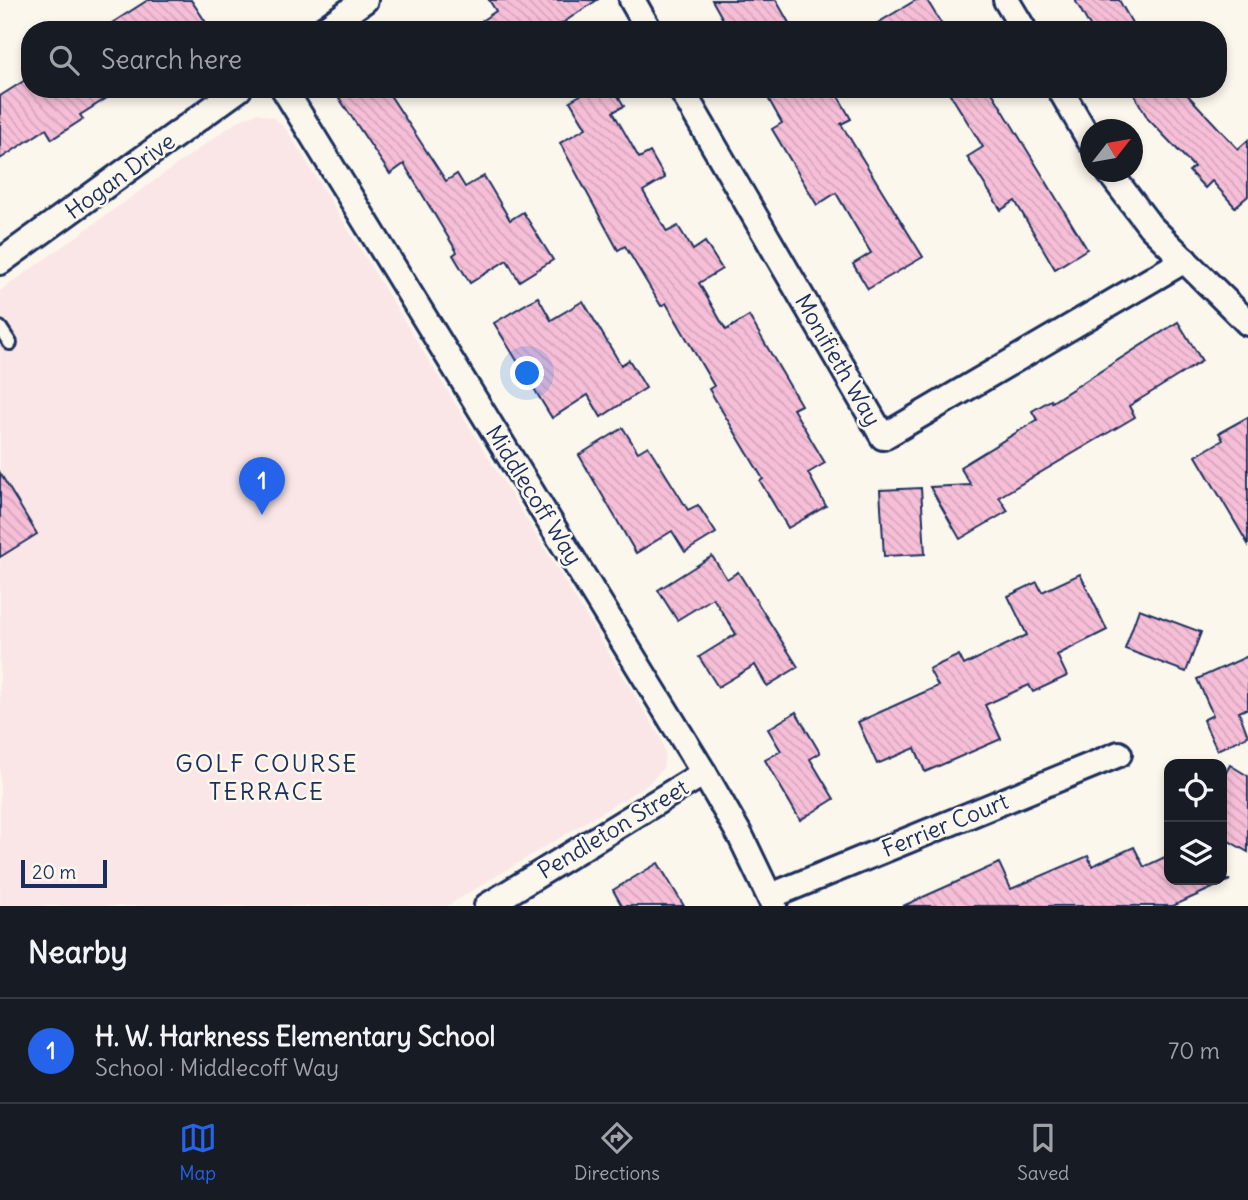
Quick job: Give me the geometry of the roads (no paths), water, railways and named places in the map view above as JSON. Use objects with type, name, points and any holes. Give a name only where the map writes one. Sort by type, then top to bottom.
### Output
[{"type":"street","points":[[336,21],[365,0]]},
{"type":"street","points":[[632,0],[644,21]]},
{"type":"street","points":[[1006,0],[1019,21]]},
{"type":"street","name":"Hogan Drive","points":[[0,262],[227,98]]},
{"type":"street","name":"Middlecoff Way","points":[[290,98],[704,773],[773,901]]},
{"type":"street","name":"Monifieth Way","points":[[686,98],[883,437],[1185,260]]},
{"type":"street","points":[[1065,98],[1080,124]]},
{"type":"street","points":[[1117,182],[1150,226],[1248,323]]},
{"type":"street","name":"Ferrier Court","points":[[773,901],[1119,754]]},
{"type":"street","name":"Pendleton Street","points":[[487,906],[704,773]]},
{"type":"lane","points":[[0,328],[10,343]]},
{"type":"place","name":"H. W. Harkness Elementary School","points":[[262,515]]},
{"type":"district","name":"GOLF COURSE TERRACE","points":[[267,778]]}]
